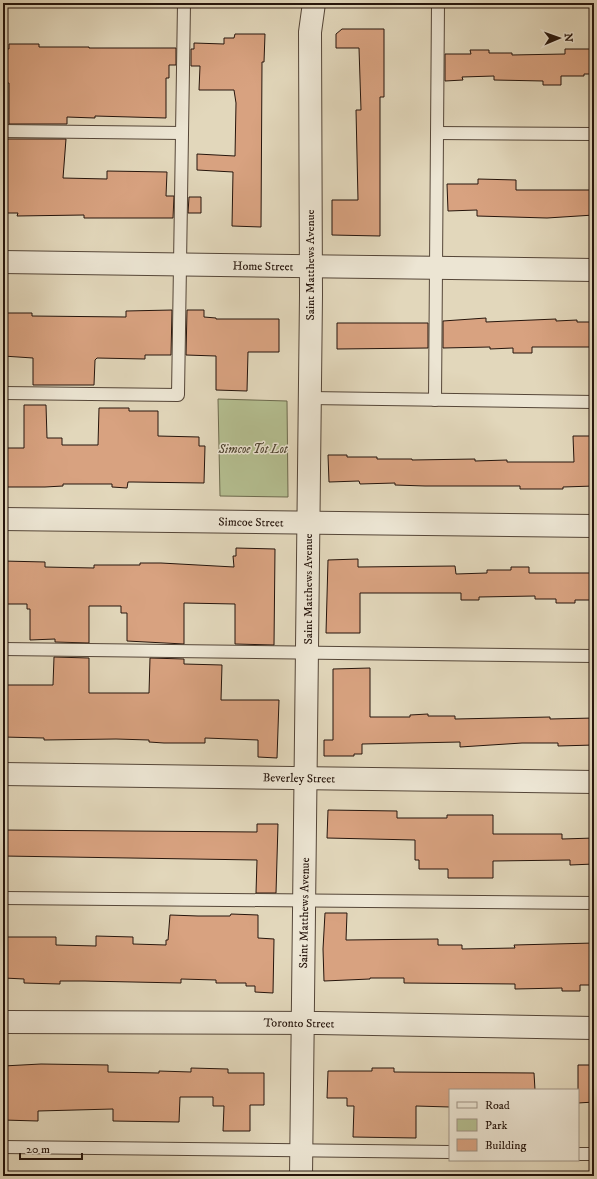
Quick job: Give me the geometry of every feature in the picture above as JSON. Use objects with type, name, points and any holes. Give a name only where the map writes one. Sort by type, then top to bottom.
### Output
[{"type":"street","name":"Saint Matthews Avenue","points":[[301,1176],[308,652],[310,32],[314,3]]},
{"type":"street","name":"Home Street","points":[[3,262],[594,270]]},
{"type":"street","name":"Simcoe Street","points":[[3,519],[594,526]]},
{"type":"street","name":"Beverley Street","points":[[3,774],[594,782]]},
{"type":"street","name":"Toronto Street","points":[[3,1022],[302,1023],[594,1028]]},
{"type":"lane","points":[[3,394],[178,395],[184,3]]},
{"type":"lane","points":[[435,400],[438,3]]},
{"type":"lane","points":[[3,131],[182,133]]},
{"type":"lane","points":[[437,133],[594,134]]},
{"type":"lane","points":[[309,398],[594,402]]},
{"type":"lane","points":[[3,648],[594,656]]},
{"type":"lane","points":[[3,898],[594,904]]},
{"type":"lane","points":[[3,1146],[449,1152]]},
{"type":"lane","points":[[579,1154],[594,1154]]},
{"type":"green space","name":"Simcoe Tot Lot","points":[[218,399],[287,401],[288,497],[220,496]]},
{"type":"building","points":[[342,29],[384,29],[384,97],[380,97],[380,236],[332,235],[332,200],[358,200],[356,110],[361,110],[359,48],[336,48],[336,34]]},
{"type":"building","points":[[235,34],[265,34],[264,62],[262,62],[261,227],[232,226],[233,172],[197,170],[197,154],[235,156],[236,103],[234,90],[199,90],[200,66],[191,66],[191,49],[194,49],[194,43],[224,44],[224,38],[234,38]]},
{"type":"building","points":[[9,44],[39,44],[39,47],[176,48],[176,65],[169,65],[169,78],[166,78],[166,118],[95,116],[95,118],[67,117],[67,124],[9,124],[9,83],[3,83],[3,48],[9,49]]},
{"type":"building","points":[[565,49],[594,49],[594,74],[584,74],[584,76],[561,76],[561,85],[543,85],[543,81],[494,80],[494,76],[462,77],[463,80],[445,81],[445,54],[471,54],[470,50],[489,50],[489,53],[512,53],[512,55],[565,54]]},
{"type":"building","points":[[66,139],[63,178],[107,179],[107,171],[167,172],[166,196],[174,196],[173,218],[84,218],[84,215],[17,216],[18,213],[3,213],[3,140]]},
{"type":"building","points":[[478,179],[516,180],[516,190],[594,190],[594,215],[547,218],[477,216],[477,210],[448,211],[447,184],[478,184]]},
{"type":"building","points":[[189,197],[201,197],[201,213],[188,213]]},
{"type":"building","points":[[172,310],[171,355],[145,355],[145,359],[97,358],[95,360],[94,385],[33,385],[33,358],[3,356],[3,313],[32,313],[32,316],[126,317],[126,311]]},
{"type":"building","points":[[187,310],[204,310],[204,317],[216,319],[279,319],[279,352],[248,352],[247,391],[216,390],[216,356],[186,355]]},
{"type":"building","points":[[486,318],[486,322],[556,319],[556,321],[577,320],[577,322],[594,322],[594,347],[532,347],[532,353],[513,353],[513,348],[443,348],[443,321]]},
{"type":"building","points":[[337,323],[428,323],[428,348],[337,349]]},
{"type":"building","points":[[24,405],[46,405],[47,438],[62,438],[62,445],[98,445],[99,408],[129,408],[129,411],[158,411],[158,436],[199,437],[199,446],[205,446],[204,483],[128,482],[127,488],[112,487],[112,484],[63,484],[63,486],[45,487],[4,487],[4,448],[24,448]]},
{"type":"building","points":[[573,436],[594,436],[594,486],[563,487],[563,489],[520,489],[520,486],[425,486],[395,485],[395,483],[360,484],[359,481],[329,482],[328,455],[412,460],[475,459],[475,461],[507,460],[507,462],[574,462]]},
{"type":"building","points":[[236,548],[275,549],[274,645],[235,644],[235,604],[184,603],[184,644],[127,641],[127,613],[121,613],[121,606],[89,606],[89,643],[55,642],[55,639],[30,640],[30,609],[27,609],[27,604],[3,604],[3,561],[45,562],[45,567],[94,568],[94,565],[140,565],[140,563],[161,563],[234,567],[233,556],[236,556]]},
{"type":"building","points":[[358,559],[358,567],[455,566],[456,574],[487,573],[487,570],[511,570],[511,567],[529,567],[529,573],[594,573],[594,600],[575,600],[575,603],[556,603],[556,599],[535,599],[535,596],[479,597],[479,600],[461,600],[461,593],[360,593],[360,633],[326,633],[328,560]]},
{"type":"building","points":[[54,657],[89,658],[89,693],[149,693],[150,658],[184,659],[184,664],[222,665],[221,700],[279,700],[277,758],[258,757],[258,740],[205,738],[205,743],[164,743],[149,742],[149,740],[44,740],[44,738],[3,737],[3,685],[53,685]]},
{"type":"building","points":[[370,668],[370,717],[410,717],[410,715],[428,714],[428,716],[455,716],[455,719],[550,717],[550,719],[594,718],[594,745],[558,746],[558,743],[522,743],[460,747],[460,742],[362,744],[362,754],[354,754],[354,756],[324,756],[324,740],[333,740],[333,669]]},
{"type":"building","points":[[328,810],[397,811],[397,818],[447,818],[447,815],[493,815],[493,834],[562,834],[562,839],[594,838],[594,864],[570,865],[570,860],[493,861],[493,878],[448,878],[448,869],[419,869],[419,860],[415,860],[415,840],[327,838]]},
{"type":"building","points":[[257,824],[278,824],[276,893],[256,893],[257,860],[3,856],[3,830],[257,832]]},
{"type":"building","points":[[325,913],[347,913],[346,940],[438,939],[438,945],[462,945],[462,949],[515,948],[514,945],[594,943],[594,985],[580,985],[580,991],[562,991],[562,988],[515,989],[515,984],[404,983],[404,978],[370,978],[324,981],[323,949]]},
{"type":"building","points":[[231,914],[258,915],[258,938],[274,939],[273,993],[255,992],[255,986],[246,986],[246,983],[216,983],[216,980],[181,979],[181,983],[60,981],[60,984],[24,983],[24,979],[4,978],[4,937],[56,937],[56,945],[96,946],[96,936],[133,937],[133,944],[166,945],[166,940],[168,940],[170,915],[230,916]]},
{"type":"building","points":[[41,1064],[108,1065],[108,1072],[191,1072],[191,1068],[228,1069],[228,1073],[264,1073],[264,1105],[250,1105],[250,1131],[223,1131],[224,1106],[213,1106],[213,1097],[180,1097],[179,1122],[113,1121],[113,1109],[38,1111],[38,1121],[3,1120],[3,1066]]},
{"type":"building","points":[[578,1065],[594,1065],[594,1102],[579,1103]]},
{"type":"building","points":[[372,1068],[394,1068],[394,1072],[534,1073],[535,1089],[449,1089],[449,1107],[416,1106],[416,1138],[353,1137],[354,1106],[347,1106],[347,1098],[327,1098],[328,1071],[372,1071]]}]
